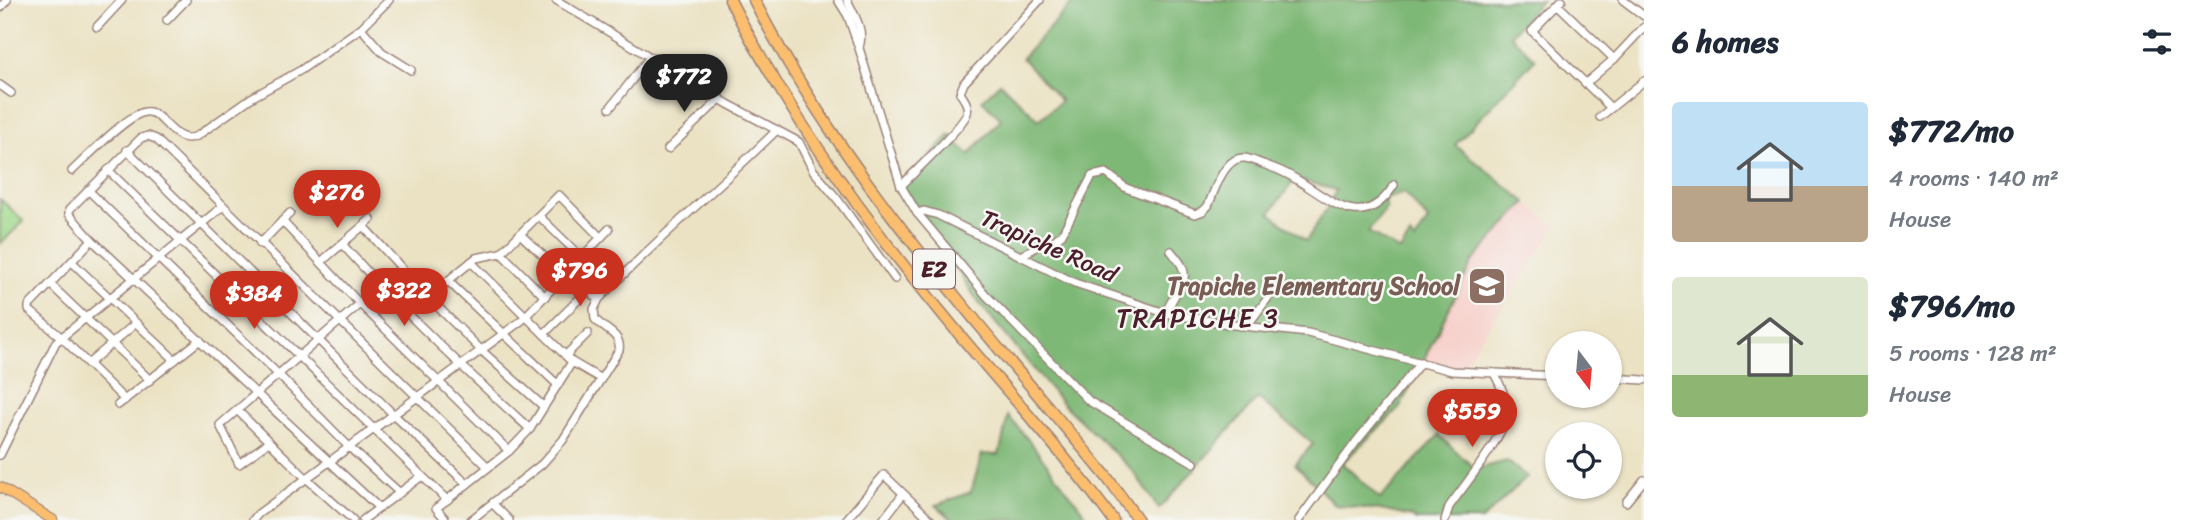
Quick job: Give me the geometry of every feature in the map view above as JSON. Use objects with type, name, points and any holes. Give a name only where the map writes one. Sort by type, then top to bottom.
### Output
[{"type":"highway","name":"E2","points":[[730,0],[782,91],[833,170],[882,238],[1113,520]]},
{"type":"highway","name":"E2","points":[[754,0],[800,80],[896,222],[1106,476],[1139,520]]},
{"type":"main road","points":[[0,487],[53,520]]},
{"type":"street","points":[[0,8],[7,0]]},
{"type":"street","points":[[97,27],[122,0]]},
{"type":"street","points":[[167,20],[186,0]]},
{"type":"street","points":[[72,170],[128,120],[145,111],[152,113],[180,136],[187,139],[197,136],[251,98],[301,71],[361,28],[389,0]]},
{"type":"street","points":[[556,0],[720,99],[799,142],[813,170],[838,200],[894,279]]},
{"type":"street","points":[[838,0],[848,16],[859,48],[901,186],[917,213],[986,295],[1089,401],[1194,463]]},
{"type":"street","points":[[847,0],[856,17],[860,33],[859,48]]},
{"type":"street","points":[[901,186],[947,139],[966,115],[968,110],[960,93],[964,83],[1040,0]]},
{"type":"street","points":[[1623,0],[1641,13],[1644,2]]},
{"type":"street","points":[[1611,108],[1532,31],[1560,2],[1614,59]]},
{"type":"street","points":[[1585,84],[1614,59],[1644,27]]},
{"type":"street","points":[[361,28],[382,52],[411,70]]},
{"type":"street","points":[[610,108],[650,57]]},
{"type":"street","points":[[1600,117],[1644,81]]},
{"type":"street","points":[[0,85],[11,93]]},
{"type":"street","points":[[668,149],[720,99]]},
{"type":"street","points":[[471,520],[542,464],[562,440],[621,345],[618,339],[595,319],[594,309],[599,299],[777,130]]},
{"type":"street","points":[[379,508],[92,240],[69,212],[141,138],[148,136],[156,139],[488,467]]},
{"type":"street","points":[[127,150],[467,484]]},
{"type":"street","points":[[1021,256],[1062,234],[1092,176],[1099,173],[1106,173],[1126,188],[1195,214],[1208,206],[1227,167],[1236,159],[1246,158],[1287,173],[1321,197],[1342,207],[1361,211],[1376,206],[1394,185]]},
{"type":"street","points":[[108,170],[447,500]]},
{"type":"street","points":[[88,190],[278,374],[349,447],[400,493]]},
{"type":"street","points":[[428,298],[476,257],[501,253],[559,195],[601,238]]},
{"type":"street","points":[[0,454],[56,342],[222,207]]},
{"type":"street","name":"Trapiche Road","points":[[917,213],[923,211],[938,215],[1075,283],[1166,313],[1247,326],[1308,332],[1452,371],[1545,375]]},
{"type":"street","points":[[260,244],[290,213]]},
{"type":"street","points":[[539,216],[582,258]]},
{"type":"street","points":[[321,262],[371,219]]},
{"type":"street","points":[[282,221],[360,304],[509,451]]},
{"type":"street","points":[[363,226],[428,298],[544,407]]},
{"type":"street","points":[[253,520],[526,316],[609,229]]},
{"type":"street","points":[[520,234],[591,293],[544,334]]},
{"type":"street","points":[[92,240],[29,306],[29,310],[88,363],[122,402],[200,340]]},
{"type":"street","points":[[342,244],[380,286],[460,365],[530,429]]},
{"type":"street","points":[[1166,313],[1185,274],[1171,251]]},
{"type":"street","points":[[501,253],[545,297]]},
{"type":"street","points":[[72,262],[175,360]]},
{"type":"street","points":[[471,262],[572,362],[601,379]]},
{"type":"street","points":[[269,442],[239,464],[220,425],[400,269]]},
{"type":"street","points":[[448,281],[558,385]]},
{"type":"street","points":[[1247,326],[1279,283]]},
{"type":"street","points":[[50,284],[150,380]]},
{"type":"street","points":[[88,363],[136,323]]},
{"type":"street","points":[[566,355],[588,333]]},
{"type":"street","points":[[446,520],[436,508],[509,451],[530,429],[572,362]]},
{"type":"street","points":[[1299,520],[1356,442],[1421,362]]},
{"type":"street","points":[[1445,520],[1449,507],[1503,430],[1508,411],[1504,393],[1494,373]]},
{"type":"street","points":[[1622,379],[1644,380]]},
{"type":"street","points":[[237,410],[353,520]]},
{"type":"street","points":[[846,520],[884,475],[932,520]]},
{"type":"street","points":[[363,520],[422,477]]},
{"type":"street","points":[[1626,502],[1644,480]]},
{"type":"street","points":[[884,520],[903,494]]},
{"type":"street","points":[[493,504],[509,520]]},
{"type":"shaded area","name":"Trapiche Elementary School","points":[[1526,202],[1556,227],[1461,368],[1420,359],[1473,261]]},
{"type":"green space","points":[[1075,0],[1542,0],[1510,35],[1535,59],[1455,145],[1526,202],[1473,261],[1399,409],[1342,463],[1380,499],[1439,435],[1475,469],[1507,461],[1527,477],[1482,520],[1415,520],[1381,510],[1335,505],[1295,464],[1313,444],[1258,398],[1159,509],[1131,469],[1062,403],[979,303],[901,186],[950,135],[969,155],[1001,119],[982,100],[1000,83],[1039,120],[1061,101],[1022,58]],"holes":[[[1295,179],[1336,190],[1306,241],[1270,213]],[[1404,193],[1428,220],[1415,241],[1410,236],[1400,251],[1368,232],[1387,207],[1383,200]]]},
{"type":"green space","points":[[0,199],[24,221],[0,244]]},
{"type":"green space","points":[[1008,416],[1090,520],[953,520],[936,505],[971,492],[982,454],[999,455]]},
{"type":"place","name":"Trapiche Elementary School","points":[[1487,286]]},
{"type":"district","name":"TRAPICHE 3","points":[[1198,318]]}]
